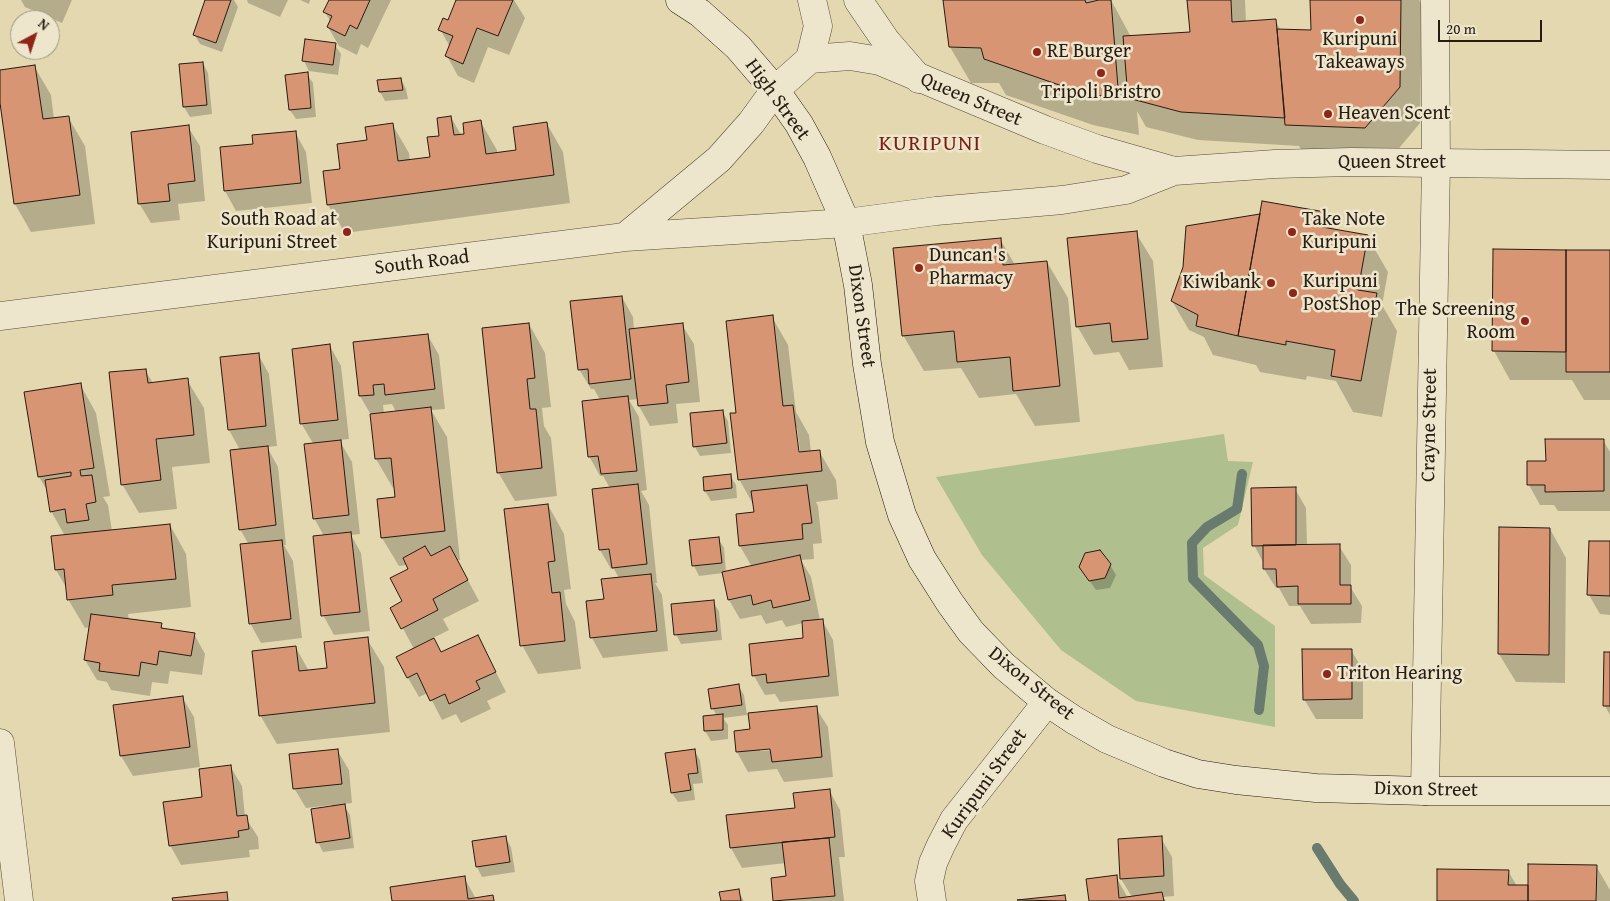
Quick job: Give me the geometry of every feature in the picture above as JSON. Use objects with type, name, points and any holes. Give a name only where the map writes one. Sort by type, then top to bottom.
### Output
[{"type":"street","name":"High Street","points":[[680,0],[700,14],[738,47],[775,90],[799,124],[846,223]]},
{"type":"street","points":[[625,237],[720,159],[751,123],[775,90],[810,59],[818,26],[812,0]]},
{"type":"street","points":[[858,0],[886,41],[919,79]]},
{"type":"street","name":"Crayne Street","points":[[1424,791],[1436,164],[1435,0]]},
{"type":"street","name":"Queen Street","points":[[810,59],[850,56],[880,61],[1044,130],[1097,149],[1174,171]]},
{"type":"street","name":"Queen Street","points":[[846,223],[936,211],[1062,200],[1126,190],[1174,171],[1332,162],[1610,165]]},
{"type":"street","name":"South Road","points":[[0,316],[625,237],[846,223]]},
{"type":"street","name":"Dixon Street","points":[[846,223],[858,285],[867,364],[880,442],[902,515],[922,559],[971,632],[1004,666],[1047,702],[1107,739],[1164,763],[1198,774],[1316,788],[1424,791],[1610,791]]},
{"type":"street","name":"Kuripuni Street","points":[[932,901],[929,881],[933,864],[954,820],[1047,702]]},
{"type":"street","points":[[0,743],[19,901]]},
{"type":"green space","points":[[1224,434],[1228,461],[1253,462],[1238,525],[1203,548],[1204,575],[1275,626],[1275,727],[1136,701],[1061,650],[982,555],[936,477]]},
{"type":"building","points":[[205,0],[231,0],[216,43],[193,35]]},
{"type":"building","points":[[329,0],[370,0],[357,29],[350,25],[345,36],[327,27],[332,16],[323,12]]},
{"type":"building","points":[[456,0],[513,0],[498,36],[477,28],[463,64],[445,56],[453,36],[438,30],[443,18],[448,20]]},
{"type":"building","points":[[943,0],[1085,0],[1086,3],[1111,0],[1119,100],[1071,89],[984,59],[981,48],[949,47]]},
{"type":"building","points":[[1187,0],[1231,0],[1232,22],[1276,19],[1285,118],[1181,112],[1128,98],[1123,36],[1190,32]]},
{"type":"building","points":[[1310,0],[1401,0],[1400,87],[1365,128],[1285,125],[1277,29],[1311,30]]},
{"type":"building","points":[[305,39],[336,43],[333,65],[302,61]]},
{"type":"building","points":[[203,62],[207,105],[183,107],[179,64]]},
{"type":"building","points":[[35,65],[43,119],[69,116],[80,195],[14,204],[0,103],[0,70]]},
{"type":"building","points":[[308,72],[311,108],[289,110],[285,75]]},
{"type":"building","points":[[401,78],[403,90],[379,92],[377,80]]},
{"type":"building","points":[[451,116],[454,135],[464,134],[463,123],[481,120],[486,154],[516,150],[513,127],[547,122],[554,175],[327,205],[323,171],[340,169],[337,144],[367,140],[365,127],[393,123],[398,161],[430,157],[427,137],[439,136],[437,118]]},
{"type":"building","points":[[189,125],[195,181],[168,184],[170,201],[138,204],[131,132]]},
{"type":"building","points":[[296,131],[301,183],[224,191],[220,147],[253,144],[252,135]]},
{"type":"building","points":[[1262,201],[1325,212],[1322,227],[1368,235],[1358,290],[1377,293],[1361,381],[1331,376],[1335,350],[1286,341],[1286,345],[1238,336]]},
{"type":"building","points":[[1260,214],[1238,336],[1196,326],[1198,315],[1171,301],[1183,267],[1186,226]]},
{"type":"building","points":[[1137,231],[1148,339],[1112,342],[1110,323],[1076,327],[1067,238]]},
{"type":"building","points":[[1001,238],[1003,265],[1047,261],[1060,386],[1013,391],[1010,357],[957,362],[954,331],[902,336],[893,248]]},
{"type":"building","name":"The Screening Room","points":[[1493,249],[1566,250],[1566,352],[1492,351]]},
{"type":"building","points":[[1566,250],[1610,250],[1610,372],[1566,372]]},
{"type":"building","points":[[622,296],[631,379],[589,384],[588,369],[578,370],[570,301]]},
{"type":"building","points":[[773,315],[783,406],[793,405],[799,452],[820,450],[822,471],[738,480],[730,413],[736,413],[726,321]]},
{"type":"building","points":[[529,323],[535,378],[527,379],[530,409],[536,409],[542,468],[497,473],[482,328]]},
{"type":"building","points":[[683,323],[689,382],[666,385],[668,403],[638,406],[629,329]]},
{"type":"building","points":[[428,334],[435,389],[385,395],[384,384],[373,385],[374,395],[359,396],[353,342]]},
{"type":"building","points":[[330,344],[338,420],[300,424],[292,349]]},
{"type":"building","points":[[259,353],[266,426],[228,430],[220,357]]},
{"type":"building","points":[[146,369],[148,383],[188,378],[194,435],[156,439],[161,480],[121,485],[109,372]]},
{"type":"building","points":[[81,383],[94,468],[80,470],[81,476],[92,475],[96,502],[86,504],[89,520],[67,523],[65,509],[50,512],[45,480],[71,476],[71,472],[38,477],[24,392]]},
{"type":"building","points":[[628,396],[637,471],[601,474],[598,456],[588,457],[582,401]]},
{"type":"building","points":[[431,407],[445,531],[381,538],[377,499],[395,497],[391,458],[375,459],[370,414]]},
{"type":"building","points":[[723,410],[727,443],[693,447],[690,413]]},
{"type":"building","points":[[1545,439],[1604,439],[1604,491],[1545,492],[1545,485],[1527,485],[1527,461],[1546,461]]},
{"type":"building","points":[[341,440],[349,515],[313,519],[304,444]]},
{"type":"building","points":[[268,446],[276,525],[239,530],[230,450]]},
{"type":"building","points":[[731,474],[732,488],[704,491],[703,477]]},
{"type":"building","points":[[638,484],[647,564],[612,568],[609,549],[599,550],[592,489]]},
{"type":"building","points":[[807,485],[812,523],[802,524],[803,539],[739,546],[736,514],[754,512],[751,491]]},
{"type":"building","points":[[1296,487],[1296,545],[1252,546],[1251,488]]},
{"type":"building","points":[[548,504],[555,561],[548,562],[552,593],[560,592],[565,641],[520,646],[504,509]]},
{"type":"building","points":[[170,524],[176,579],[112,585],[113,595],[67,600],[64,569],[55,570],[51,536]]},
{"type":"building","points":[[1499,527],[1550,528],[1549,655],[1498,654]]},
{"type":"building","points":[[351,532],[360,612],[321,616],[313,536]]},
{"type":"building","points":[[719,537],[722,563],[692,566],[689,540]]},
{"type":"building","points":[[282,540],[291,619],[249,624],[240,544]]},
{"type":"building","points":[[1589,541],[1610,541],[1610,596],[1587,595]]},
{"type":"building","points":[[1340,544],[1340,585],[1351,585],[1351,604],[1298,604],[1298,586],[1277,587],[1276,569],[1263,569],[1263,545]]},
{"type":"building","points":[[425,546],[431,556],[450,546],[468,580],[433,599],[438,610],[401,629],[390,608],[402,601],[390,578],[408,569],[403,558]]},
{"type":"building","points":[[1100,550],[1111,564],[1105,578],[1089,581],[1079,567],[1085,553]]},
{"type":"building","points":[[800,555],[810,600],[773,608],[771,600],[753,605],[751,595],[728,600],[722,572]]},
{"type":"building","points":[[651,574],[657,631],[590,638],[586,601],[604,599],[601,579]]},
{"type":"building","points":[[714,600],[717,631],[674,635],[671,604]]},
{"type":"building","points":[[91,614],[162,623],[161,628],[195,633],[191,656],[159,651],[157,665],[141,662],[139,676],[99,671],[100,663],[84,660]]},
{"type":"building","points":[[823,619],[829,676],[767,683],[766,674],[752,676],[749,644],[803,638],[802,621]]},
{"type":"building","points":[[478,635],[496,672],[476,681],[480,689],[449,704],[445,694],[430,701],[417,673],[407,678],[396,657],[434,638],[441,652]]},
{"type":"building","points":[[368,637],[375,703],[259,716],[252,651],[296,646],[299,671],[327,668],[324,642]]},
{"type":"building","name":"Triton Hearing","points":[[1302,649],[1352,649],[1352,699],[1303,700]]},
{"type":"building","points":[[1604,652],[1610,652],[1610,706],[1603,706]]},
{"type":"building","points":[[739,684],[742,705],[711,709],[708,689]]},
{"type":"building","points":[[183,696],[190,747],[120,756],[113,705]]},
{"type":"building","points":[[817,706],[822,757],[772,762],[770,749],[736,752],[734,731],[750,729],[748,713]]},
{"type":"building","points":[[723,714],[723,730],[704,731],[703,716]]},
{"type":"building","points":[[338,749],[342,784],[293,789],[289,754]]},
{"type":"building","points":[[695,749],[698,773],[688,774],[691,790],[671,793],[665,753]]},
{"type":"building","points":[[231,765],[237,816],[247,815],[249,829],[238,831],[239,837],[169,846],[163,802],[202,797],[199,769]]},
{"type":"building","points":[[830,789],[835,837],[730,848],[726,815],[795,808],[793,793]]},
{"type":"building","points":[[345,804],[350,838],[316,843],[311,809]]},
{"type":"building","points":[[506,836],[510,862],[476,867],[472,841]]},
{"type":"building","points":[[1162,836],[1164,876],[1120,879],[1118,839]]},
{"type":"building","points":[[829,838],[835,896],[773,901],[771,878],[786,876],[782,842]]},
{"type":"building","points":[[1528,864],[1597,865],[1596,901],[1528,901]]},
{"type":"building","points":[[1437,869],[1509,870],[1508,885],[1528,885],[1528,901],[1437,901]]},
{"type":"building","points":[[1117,875],[1119,898],[1162,892],[1164,901],[1089,901],[1086,879]]},
{"type":"building","points":[[465,876],[468,899],[493,895],[494,901],[392,901],[390,887]]},
{"type":"building","points":[[739,889],[741,901],[721,901],[719,892]]},
{"type":"building","points":[[227,892],[228,901],[173,901],[172,898]]},
{"type":"building","points":[[1065,895],[1066,901],[1017,900]]},
{"type":"waterway","points":[[1242,474],[1237,509],[1207,527],[1192,543],[1193,579],[1258,645],[1264,666],[1259,710]]},
{"type":"waterway","points":[[1317,848],[1340,884],[1354,901]]},
{"type":"place","name":"Kuripuni Takeaways","points":[[1360,20]]},
{"type":"place","name":"RE Burger","points":[[1037,52]]},
{"type":"place","name":"Tripoli Bristro","points":[[1101,73]]},
{"type":"place","name":"Heaven Scent","points":[[1328,114]]},
{"type":"place","name":"South Road at Kuripuni Street","points":[[347,232]]},
{"type":"place","name":"Take Note Kuripuni","points":[[1292,232]]},
{"type":"place","name":"Duncan's Pharmacy","points":[[919,268]]},
{"type":"place","name":"Kiwibank","points":[[1271,283]]},
{"type":"place","name":"Kuripuni PostShop","points":[[1293,293]]},
{"type":"place","name":"The Screening Room","points":[[1525,321]]},
{"type":"place","name":"Triton Hearing","points":[[1327,674]]},
{"type":"district","name":"KURIPUNI","points":[[930,144]]}]
